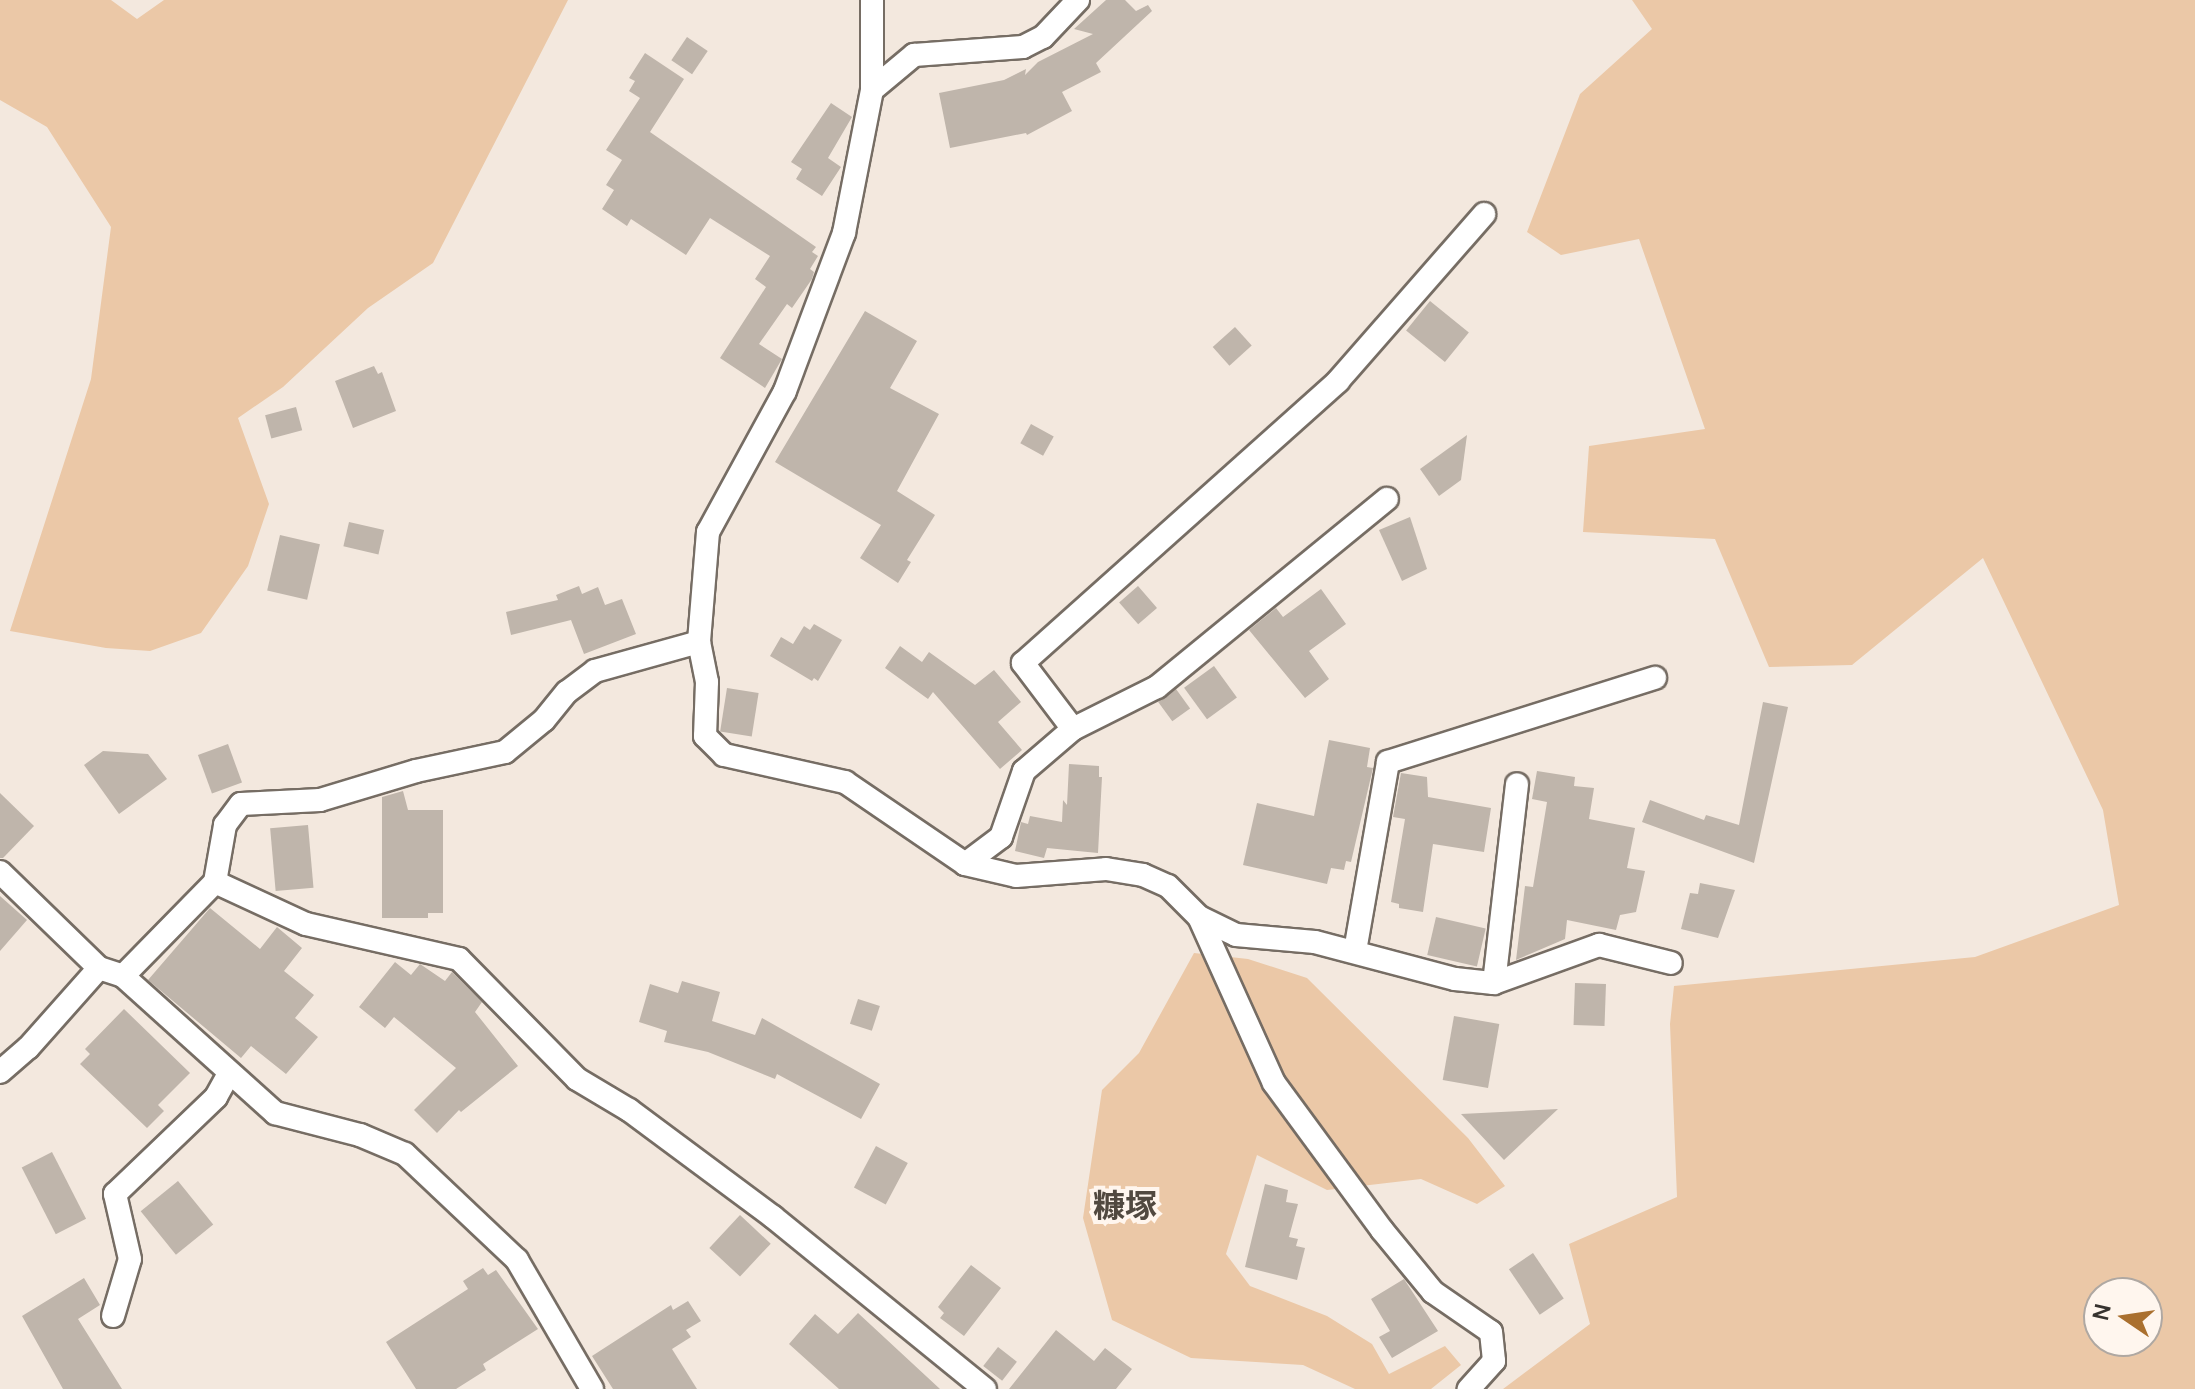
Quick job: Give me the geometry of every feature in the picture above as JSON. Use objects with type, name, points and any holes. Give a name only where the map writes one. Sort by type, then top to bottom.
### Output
[{"type":"street","points":[[872,0],[872,90],[844,233],[785,391],[708,532],[699,642],[707,682],[705,736],[724,755],[845,782],[965,864],[1016,876],[1106,869],[1143,875],[1168,886],[1199,917],[1236,935],[1315,942],[1455,979],[1494,983],[1599,945],[1671,963]]},
{"type":"street","points":[[872,90],[914,55],[1023,47],[1043,37],[1078,0]]},
{"type":"street","points":[[1073,729],[1023,663],[1338,381],[1484,214]]},
{"type":"street","points":[[965,864],[1001,837],[1024,771],[1073,729],[1157,687],[1387,499]]},
{"type":"street","points":[[123,976],[215,882],[225,825],[241,804],[320,800],[416,771],[505,752],[544,720],[567,692],[595,671],[699,642]]},
{"type":"street","points":[[1355,951],[1388,762],[1655,678]]},
{"type":"street","points":[[1494,983],[1517,784]]},
{"type":"street","points":[[0,872],[99,968],[123,976],[275,1113],[360,1135],[405,1154],[517,1260],[592,1389]]},
{"type":"street","points":[[215,882],[306,924],[459,959],[577,1079],[629,1110],[773,1217],[985,1389]]},
{"type":"street","points":[[1199,917],[1274,1083],[1382,1230],[1433,1292],[1491,1332],[1494,1361],[1469,1389]]},
{"type":"street","points":[[0,1072],[28,1048],[99,968]]},
{"type":"street","points":[[113,1316],[130,1259],[115,1194],[216,1097],[229,1074]]},
{"type":"shaded area","points":[[0,0],[111,0],[137,19],[164,0],[568,0],[433,263],[368,308],[283,387],[238,418],[269,504],[248,566],[201,633],[150,651],[106,648],[10,631],[91,379],[111,227],[47,127],[0,100]]},
{"type":"shaded area","points":[[1632,0],[2195,0],[2195,1389],[1503,1389],[1590,1324],[1569,1244],[1677,1197],[1670,1024],[1674,986],[1975,957],[2119,905],[2103,810],[1983,558],[1852,665],[1769,667],[1715,539],[1583,532],[1589,446],[1705,429],[1639,239],[1561,255],[1527,232],[1580,94],[1652,29]]},
{"type":"shaded area","points":[[1194,953],[1248,959],[1307,978],[1468,1138],[1505,1186],[1477,1204],[1421,1179],[1327,1190],[1257,1155],[1226,1254],[1250,1286],[1327,1316],[1372,1344],[1389,1374],[1445,1346],[1461,1365],[1431,1389],[1355,1389],[1303,1365],[1191,1358],[1112,1320],[1083,1218],[1102,1090],[1139,1053]]},
{"type":"building","points":[[1106,0],[1125,0],[1136,11],[1148,5],[1152,11],[1096,63],[1101,72],[1062,92],[1072,111],[1027,135],[950,148],[939,93],[1004,80],[1026,69],[1025,75],[1038,62],[1093,34],[1074,29]]},
{"type":"building","points":[[687,37],[708,51],[692,74],[671,60]]},
{"type":"building","points":[[645,53],[684,79],[650,132],[816,247],[812,252],[818,256],[810,269],[814,272],[812,279],[792,308],[787,304],[759,344],[782,359],[765,388],[720,358],[766,287],[755,279],[770,256],[710,218],[686,255],[631,219],[627,226],[602,209],[614,190],[606,185],[622,160],[606,150],[640,98],[629,91],[635,81],[629,78]]},
{"type":"building","points":[[831,103],[852,117],[828,158],[841,167],[822,196],[796,179],[802,169],[791,162]]},
{"type":"building","points":[[1430,301],[1469,332],[1445,362],[1406,331]]},
{"type":"building","points":[[865,311],[917,341],[890,388],[939,414],[897,491],[935,515],[907,560],[911,562],[898,583],[860,558],[881,525],[775,462]]},
{"type":"building","points":[[1235,327],[1252,346],[1229,366],[1213,347]]},
{"type":"building","points":[[374,366],[378,374],[382,372],[396,411],[353,428],[335,381]]},
{"type":"building","points":[[296,407],[302,430],[271,438],[265,415]]},
{"type":"building","points":[[1031,424],[1054,437],[1043,456],[1020,443]]},
{"type":"building","points":[[1467,435],[1461,480],[1439,496],[1420,469]]},
{"type":"building","points":[[1410,517],[1427,569],[1402,581],[1379,530]]},
{"type":"building","points":[[349,522],[384,530],[378,554],[343,546]]},
{"type":"building","points":[[280,535],[320,544],[307,600],[267,591]]},
{"type":"building","points":[[579,586],[582,594],[598,587],[605,605],[622,599],[636,634],[584,654],[571,620],[511,635],[506,612],[558,600],[556,595]]},
{"type":"building","points":[[1138,586],[1157,608],[1138,624],[1119,602]]},
{"type":"building","points":[[1321,589],[1346,624],[1309,651],[1329,679],[1305,698],[1249,630],[1276,608],[1283,617]]},
{"type":"building","points":[[814,624],[842,640],[818,681],[814,678],[812,681],[770,656],[781,637],[793,644],[804,626],[810,630]]},
{"type":"building","points":[[900,646],[922,662],[929,652],[975,685],[994,670],[1021,702],[998,722],[1022,750],[1000,769],[933,692],[928,699],[885,668]]},
{"type":"building","points":[[1214,666],[1237,698],[1207,719],[1184,688]]},
{"type":"building","points":[[727,688],[759,693],[752,736],[720,731]]},
{"type":"building","points":[[1176,689],[1190,708],[1172,721],[1158,702]]},
{"type":"building","points":[[1763,702],[1788,707],[1754,863],[1642,822],[1650,800],[1704,820],[1706,815],[1739,825]]},
{"type":"building","points":[[1329,740],[1370,748],[1367,767],[1373,768],[1351,862],[1346,861],[1344,870],[1331,868],[1327,884],[1243,865],[1257,803],[1314,816]]},
{"type":"building","points":[[228,744],[242,783],[212,793],[198,755]]},
{"type":"building","points":[[103,751],[148,754],[167,779],[119,814],[84,765]]},
{"type":"building","points":[[1069,764],[1099,766],[1099,777],[1102,777],[1098,853],[1047,848],[1044,858],[1015,851],[1021,822],[1028,824],[1030,816],[1062,822],[1063,800],[1067,805]]},
{"type":"building","points":[[1537,771],[1575,777],[1574,786],[1594,788],[1589,819],[1635,828],[1627,868],[1645,871],[1636,912],[1620,915],[1616,930],[1567,920],[1565,939],[1516,960],[1525,886],[1533,887],[1547,802],[1532,799]]},
{"type":"building","points":[[1401,773],[1427,777],[1428,797],[1491,808],[1484,852],[1433,844],[1423,912],[1399,908],[1399,904],[1391,902],[1405,819],[1393,817]]},
{"type":"building","points":[[403,791],[408,810],[443,810],[443,913],[428,913],[428,918],[382,918],[382,797]]},
{"type":"building","points":[[0,793],[34,826],[3,858],[0,858]]},
{"type":"building","points":[[308,825],[313,888],[276,891],[270,828]]},
{"type":"building","points":[[1700,883],[1735,890],[1718,938],[1681,929],[1690,893],[1698,894]]},
{"type":"building","points":[[0,896],[27,920],[0,951]]},
{"type":"building","points":[[210,908],[260,949],[277,927],[302,948],[284,971],[314,995],[295,1018],[318,1037],[286,1074],[251,1046],[241,1058],[148,980]]},
{"type":"building","points":[[1436,917],[1486,928],[1477,966],[1427,955]]},
{"type":"building","points":[[395,962],[411,975],[420,964],[445,981],[452,972],[482,1002],[475,1012],[518,1066],[461,1112],[459,1110],[437,1133],[414,1110],[456,1068],[394,1017],[385,1028],[359,1007]]},
{"type":"building","points":[[682,981],[720,992],[712,1021],[755,1035],[762,1018],[880,1084],[861,1119],[777,1074],[775,1079],[708,1052],[664,1042],[667,1031],[639,1022],[650,984],[678,993]]},
{"type":"building","points":[[1575,983],[1606,984],[1605,1026],[1574,1025]]},
{"type":"building","points":[[858,999],[880,1006],[872,1031],[850,1024]]},
{"type":"building","points":[[124,1009],[190,1073],[158,1105],[164,1111],[147,1128],[80,1064],[90,1054],[85,1049]]},
{"type":"building","points":[[1454,1016],[1499,1024],[1488,1088],[1443,1080]]},
{"type":"building","points":[[1558,1109],[1504,1160],[1461,1114]]},
{"type":"building","points":[[876,1146],[908,1163],[886,1204],[854,1187]]},
{"type":"building","points":[[52,1152],[86,1219],[56,1234],[22,1167]]},
{"type":"building","points":[[178,1181],[213,1225],[176,1255],[141,1211]]},
{"type":"building","points":[[1265,1184],[1288,1190],[1286,1202],[1298,1204],[1289,1237],[1298,1239],[1296,1246],[1305,1248],[1297,1280],[1245,1267]]},
{"type":"building","points":[[740,1215],[771,1244],[740,1277],[709,1248]]},
{"type":"building","points":[[1533,1253],[1564,1299],[1540,1315],[1509,1269]]},
{"type":"building","points":[[971,1265],[1001,1288],[964,1336],[940,1318],[944,1313],[938,1307]]},
{"type":"building","points":[[483,1268],[488,1275],[496,1270],[538,1329],[483,1364],[486,1370],[456,1389],[416,1389],[386,1342],[468,1289],[463,1281]]},
{"type":"building","points":[[84,1278],[100,1305],[78,1319],[122,1389],[63,1389],[22,1316]]},
{"type":"building","points":[[1404,1279],[1438,1331],[1392,1358],[1379,1337],[1390,1331],[1371,1299]]},
{"type":"building","points":[[688,1301],[701,1321],[686,1330],[691,1337],[672,1349],[697,1389],[613,1389],[592,1356],[671,1305],[673,1310]]},
{"type":"building","points":[[858,1313],[940,1389],[839,1389],[789,1344],[815,1314],[838,1334]]},
{"type":"building","points":[[1056,1330],[1094,1361],[1105,1348],[1132,1369],[1116,1389],[1009,1389]]},
{"type":"building","points":[[998,1347],[1017,1362],[1002,1381],[983,1366]]},
{"type":"district","name":"糠塚","points":[[1125,1205]]}]
